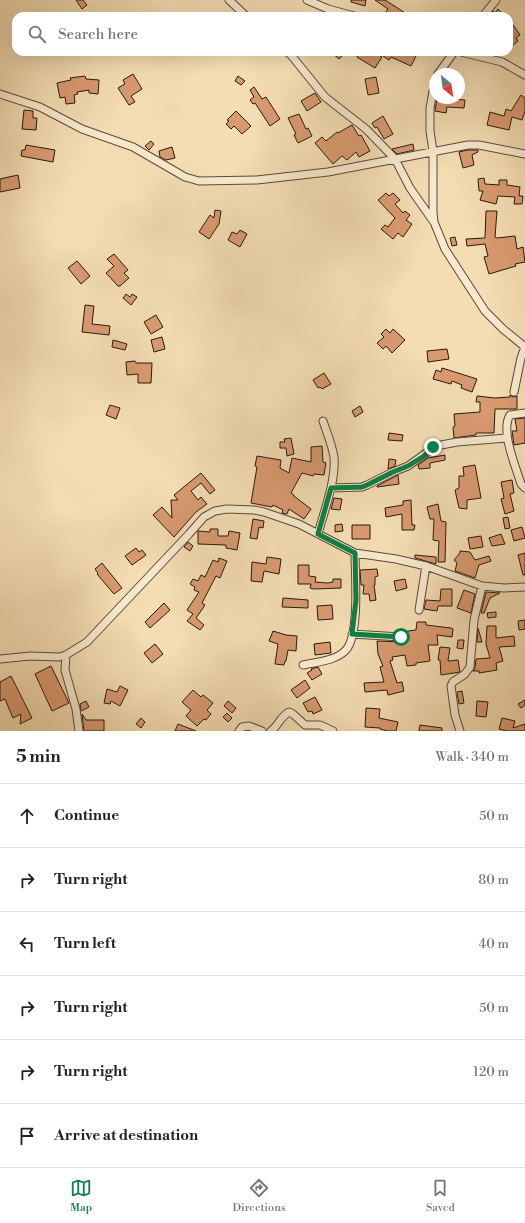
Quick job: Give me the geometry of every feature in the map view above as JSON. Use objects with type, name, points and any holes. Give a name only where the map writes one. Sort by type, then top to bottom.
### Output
[{"type":"street","points":[[229,0],[242,12]]},
{"type":"street","points":[[306,0],[339,12]]},
{"type":"street","points":[[486,12],[496,0]]},
{"type":"street","points":[[292,56],[330,102],[366,129],[395,159],[410,188],[434,222]]},
{"type":"street","points":[[442,68],[451,56]]},
{"type":"street","points":[[477,56],[502,62],[525,75]]},
{"type":"street","points":[[0,94],[40,107],[82,129],[133,147],[185,177],[199,181],[256,180],[328,172],[468,145],[525,154]]},
{"type":"street","points":[[431,104],[430,131],[433,152],[432,212],[434,222],[439,238],[445,249],[485,312],[502,330],[525,347],[521,358],[514,392]]},
{"type":"street","points":[[525,413],[514,413],[510,415],[508,419],[507,438],[521,484],[525,488]]},
{"type":"street","points":[[318,534],[331,488],[334,459],[323,421]]},
{"type":"street","points":[[331,488],[362,487],[367,485],[408,466],[436,446],[457,442],[507,438]]},
{"type":"street","points":[[0,659],[30,656],[59,657],[66,655],[87,642],[208,514],[219,509],[243,509],[264,512],[299,524],[355,553],[396,559],[426,566],[482,586],[504,588],[525,587]]},
{"type":"street","points":[[303,665],[340,655],[346,650],[352,634],[356,600],[355,553]]},
{"type":"street","points":[[419,610],[426,566]]},
{"type":"street","points":[[460,731],[455,715],[451,686],[453,682],[465,674],[470,667],[474,620],[482,586]]},
{"type":"street","points":[[352,634],[401,637]]},
{"type":"street","points":[[66,655],[65,670],[76,709],[79,731]]},
{"type":"street","points":[[271,731],[276,727],[286,713],[289,712],[305,725],[320,724],[333,731]]},
{"type":"street","points":[[239,731],[242,727],[246,726],[262,731]]},
{"type":"building","points":[[76,0],[83,0],[87,5],[82,9]]},
{"type":"building","points":[[351,0],[366,0],[365,6],[351,2]]},
{"type":"building","points":[[375,0],[385,0],[404,12],[386,12],[388,9]]},
{"type":"building","points":[[513,25],[520,35],[516,38],[518,41],[513,45]]},
{"type":"building","points":[[380,56],[382,57],[375,68],[357,57]]},
{"type":"building","points":[[383,56],[416,56],[411,66],[391,57],[389,60]]},
{"type":"building","points":[[133,74],[142,89],[131,96],[135,102],[129,105],[118,88],[125,84],[123,80]]},
{"type":"building","points":[[85,76],[86,79],[99,80],[98,94],[89,93],[89,90],[77,92],[78,94],[74,95],[75,103],[66,104],[65,97],[60,98],[57,83],[71,80],[70,78]]},
{"type":"building","points":[[238,76],[245,81],[241,85],[235,81]]},
{"type":"building","points":[[376,77],[379,93],[368,95],[365,79]]},
{"type":"building","points":[[254,87],[262,99],[266,97],[280,119],[270,126],[255,103],[253,104],[250,100],[254,97],[250,90]]},
{"type":"building","points":[[315,93],[321,102],[307,111],[301,101]]},
{"type":"building","points":[[521,95],[525,98],[525,111],[522,120],[512,117],[509,130],[487,125],[490,112],[504,116],[506,109],[511,111]]},
{"type":"building","points":[[436,104],[464,104],[464,108],[447,107],[446,113],[435,111]]},
{"type":"building","points":[[24,110],[33,111],[33,118],[37,118],[36,130],[22,129]]},
{"type":"building","points":[[236,111],[251,126],[242,134],[234,126],[231,129],[226,124],[229,121],[227,120]]},
{"type":"building","points":[[299,114],[306,129],[308,128],[312,136],[298,143],[294,135],[296,134],[288,118]]},
{"type":"building","points":[[383,116],[393,134],[384,139],[377,127],[375,128],[372,123]]},
{"type":"building","points":[[352,125],[359,136],[361,135],[370,151],[359,157],[356,152],[347,160],[342,156],[333,164],[315,143],[322,137],[326,141],[337,132],[338,133]]},
{"type":"building","points":[[151,141],[154,144],[149,150],[145,146]]},
{"type":"building","points":[[413,144],[414,150],[397,154],[392,149]]},
{"type":"building","points":[[26,145],[55,150],[53,162],[21,156],[22,150],[25,150]]},
{"type":"building","points":[[172,147],[175,158],[166,160],[160,157],[159,151]]},
{"type":"building","points":[[478,150],[478,152],[472,155],[474,165],[463,168],[459,152]]},
{"type":"building","points":[[18,175],[20,188],[0,192],[0,179]]},
{"type":"building","points":[[484,178],[485,184],[499,185],[499,180],[507,180],[507,185],[520,187],[519,196],[523,196],[522,204],[514,204],[515,197],[498,196],[496,204],[480,200],[483,191],[479,191],[478,179]]},
{"type":"building","points":[[386,193],[389,196],[393,193],[400,200],[395,204],[403,213],[405,211],[410,215],[406,220],[412,224],[403,237],[398,233],[393,239],[381,229],[385,225],[388,227],[395,218],[378,200]]},
{"type":"building","points":[[215,210],[221,211],[219,224],[209,239],[199,232],[210,215],[214,218]]},
{"type":"building","points":[[486,211],[497,211],[495,237],[515,236],[517,249],[523,247],[525,262],[515,264],[516,266],[489,274],[484,257],[488,256],[485,244],[467,246],[466,239],[485,238]]},
{"type":"building","points":[[240,230],[247,234],[240,247],[228,240],[232,232],[237,234]]},
{"type":"building","points":[[455,237],[457,245],[452,246],[450,238]]},
{"type":"building","points":[[114,254],[128,270],[124,273],[129,278],[120,286],[118,286],[106,273],[114,266],[107,259]]},
{"type":"building","points":[[77,261],[90,276],[81,284],[68,268]]},
{"type":"building","points":[[126,294],[130,297],[132,294],[137,297],[131,305],[123,298]]},
{"type":"building","points":[[85,305],[94,306],[92,324],[110,326],[109,335],[82,332]]},
{"type":"building","points":[[156,315],[163,327],[151,334],[144,322]]},
{"type":"building","points":[[386,329],[390,333],[393,329],[405,340],[392,353],[386,346],[383,349],[377,343],[384,337],[381,334]]},
{"type":"building","points":[[162,337],[165,349],[154,352],[151,340]]},
{"type":"building","points":[[113,340],[127,344],[125,350],[112,347]]},
{"type":"building","points":[[447,349],[449,359],[428,362],[427,351]]},
{"type":"building","points":[[135,361],[136,363],[152,363],[151,383],[138,383],[138,374],[127,375],[126,362]]},
{"type":"building","points":[[442,368],[477,379],[472,392],[461,388],[462,385],[452,381],[451,384],[433,379],[436,370],[441,372]]},
{"type":"building","points":[[324,373],[331,384],[322,389],[320,387],[318,388],[313,380]]},
{"type":"building","points":[[510,395],[513,397],[517,396],[517,409],[495,409],[494,433],[476,433],[476,435],[454,438],[454,414],[480,412],[480,402],[476,402],[477,396],[495,398],[510,397]]},
{"type":"building","points":[[110,405],[120,408],[116,419],[106,415]]},
{"type":"building","points":[[360,406],[363,412],[355,417],[352,411]]},
{"type":"building","points":[[525,418],[525,443],[514,445],[512,431],[517,431],[515,419]]},
{"type":"building","points":[[389,433],[403,435],[402,441],[388,440]]},
{"type":"building","points":[[291,438],[294,454],[287,456],[286,448],[280,448],[280,442],[285,442],[284,439]]},
{"type":"building","points":[[322,446],[323,462],[326,463],[324,475],[314,474],[313,476],[302,473],[291,493],[311,509],[304,519],[289,509],[287,514],[282,513],[283,510],[273,505],[272,507],[251,503],[257,467],[255,466],[257,456],[281,460],[280,468],[289,473],[292,458],[311,462],[311,447]]},
{"type":"building","points":[[445,455],[445,460],[430,463],[430,468],[419,469],[418,465],[428,458]]},
{"type":"building","points":[[389,459],[396,460],[395,466],[388,469]]},
{"type":"building","points":[[475,465],[481,498],[467,500],[467,509],[459,508],[455,490],[459,488],[459,476],[464,476],[463,467]]},
{"type":"building","points":[[201,473],[215,490],[210,494],[201,483],[191,491],[198,500],[201,497],[207,504],[196,512],[174,537],[153,515],[162,507],[172,518],[171,500],[178,500],[174,495]]},
{"type":"building","points":[[398,475],[399,484],[377,487],[377,486]]},
{"type":"building","points":[[512,480],[514,493],[510,494],[514,511],[505,514],[501,499],[504,498],[501,482]]},
{"type":"building","points":[[334,498],[342,499],[340,510],[331,509]]},
{"type":"building","points":[[411,500],[412,525],[415,525],[414,530],[402,530],[402,514],[386,517],[385,508],[403,505],[403,501]]},
{"type":"building","points":[[438,504],[441,521],[446,522],[445,562],[438,562],[439,541],[433,540],[434,519],[430,519],[427,507]]},
{"type":"building","points":[[508,517],[510,528],[505,529],[503,518]]},
{"type":"building","points":[[253,519],[264,521],[263,528],[259,527],[257,539],[250,538]]},
{"type":"building","points":[[342,524],[343,531],[335,532],[335,525]]},
{"type":"building","points":[[352,525],[370,525],[370,539],[352,539]]},
{"type":"building","points":[[522,527],[525,538],[514,541],[511,530]]},
{"type":"building","points":[[210,529],[218,529],[218,536],[228,536],[229,531],[240,533],[237,550],[226,548],[226,545],[198,544],[198,531],[210,532]]},
{"type":"building","points":[[501,534],[505,544],[492,546],[489,538]]},
{"type":"building","points":[[481,536],[483,547],[470,549],[468,538]]},
{"type":"building","points":[[188,542],[193,546],[190,551],[184,547]]},
{"type":"building","points":[[136,548],[139,552],[142,550],[146,555],[132,565],[125,556]]},
{"type":"building","points":[[460,551],[470,552],[475,560],[489,556],[491,561],[479,565],[475,578],[455,571],[457,563],[454,560]]},
{"type":"building","points":[[525,553],[525,575],[523,575],[518,555]]},
{"type":"building","points":[[415,555],[436,557],[436,564],[415,558]]},
{"type":"building","points":[[267,557],[281,559],[279,574],[264,571],[262,582],[251,581],[252,562],[266,564]]},
{"type":"building","points":[[219,558],[227,561],[220,578],[216,576],[202,603],[205,605],[196,618],[204,625],[200,630],[187,621],[193,614],[187,610],[199,592],[194,590],[195,587],[190,584],[193,579],[198,581],[201,575],[205,577],[213,560],[218,562]]},
{"type":"building","points":[[102,563],[122,588],[114,594],[97,574],[98,573],[95,569]]},
{"type":"building","points":[[298,565],[309,565],[309,576],[316,577],[315,582],[328,583],[333,582],[333,579],[341,579],[341,588],[314,589],[310,588],[311,584],[298,584]]},
{"type":"building","points":[[377,569],[378,576],[375,577],[374,585],[376,600],[370,601],[369,594],[363,594],[364,585],[361,585],[360,570]]},
{"type":"building","points":[[405,579],[407,588],[396,591],[394,581]]},
{"type":"building","points":[[441,589],[452,589],[452,606],[438,606],[437,611],[424,609],[426,600],[440,601]]},
{"type":"building","points":[[464,590],[475,594],[471,613],[457,608]]},
{"type":"building","points":[[486,592],[500,593],[490,598],[484,613],[481,613]]},
{"type":"building","points":[[283,598],[308,600],[308,608],[282,607]]},
{"type":"building","points":[[164,603],[170,610],[150,628],[145,622]]},
{"type":"building","points":[[332,605],[333,619],[318,620],[317,606]]},
{"type":"building","points":[[496,612],[496,617],[488,618],[487,613]]},
{"type":"building","points":[[525,620],[525,629],[519,630],[518,621]]},
{"type":"building","points":[[417,622],[426,622],[426,625],[451,628],[453,629],[452,637],[437,635],[438,645],[428,645],[430,661],[407,666],[405,655],[392,657],[393,660],[390,661],[397,683],[402,682],[404,691],[388,695],[387,690],[365,692],[364,683],[384,682],[380,667],[383,666],[378,654],[377,641],[403,642],[406,637],[404,633],[401,632],[416,630]]},
{"type":"building","points":[[487,626],[496,626],[496,638],[514,636],[515,646],[499,647],[503,661],[496,663],[497,670],[479,673],[479,671],[473,671],[475,668],[476,659],[490,658],[486,644]]},
{"type":"building","points":[[478,628],[482,642],[477,642]]},
{"type":"building","points":[[273,631],[286,635],[297,636],[296,651],[288,650],[284,665],[275,664],[278,644],[269,641]]},
{"type":"building","points":[[458,640],[464,640],[463,649],[457,648]]},
{"type":"building","points":[[330,642],[331,653],[315,655],[314,644]]},
{"type":"building","points":[[155,644],[163,654],[152,663],[144,653]]},
{"type":"building","points":[[440,647],[450,648],[448,661],[458,660],[460,672],[441,675],[440,660],[438,660]]},
{"type":"building","points":[[51,666],[69,703],[52,711],[35,674]]},
{"type":"building","points":[[318,667],[322,674],[312,680],[307,673],[312,670],[311,669]]},
{"type":"building","points":[[11,676],[32,718],[20,724],[21,714],[13,718],[5,699],[0,701],[0,682]]},
{"type":"building","points":[[305,680],[310,688],[297,698],[291,690]]},
{"type":"building","points":[[120,686],[128,690],[120,706],[111,701],[110,704],[104,703],[107,689],[117,692]]},
{"type":"building","points":[[193,690],[201,697],[203,695],[213,703],[207,710],[211,714],[206,720],[204,719],[197,726],[186,716],[191,710],[182,702]]},
{"type":"building","points":[[462,691],[464,703],[459,704],[457,692]]},
{"type":"building","points":[[315,697],[322,710],[313,714],[312,711],[308,712],[303,703]]},
{"type":"building","points":[[525,700],[525,705],[521,708],[518,704]]},
{"type":"building","points":[[86,701],[89,707],[81,711],[80,704]]},
{"type":"building","points":[[228,701],[236,708],[232,713],[224,706]]},
{"type":"building","points":[[477,701],[488,702],[486,717],[476,716]]},
{"type":"building","points":[[366,708],[380,709],[379,718],[398,722],[396,731],[365,727]]},
{"type":"building","points":[[227,713],[232,718],[228,722],[223,717]]},
{"type":"building","points":[[82,714],[86,720],[104,720],[104,731],[84,731]]},
{"type":"building","points":[[141,718],[145,722],[141,728],[136,724]]},
{"type":"building","points":[[502,718],[515,721],[513,728],[525,724],[525,731],[507,731],[499,729]]},
{"type":"building","points":[[178,724],[196,731],[175,731]]},
{"type":"building","points":[[420,725],[442,728],[442,731],[419,731]]},
{"type":"route","points":[[401,637],[352,634],[354,628],[356,600],[355,553],[318,534],[331,488],[362,487],[367,485],[408,466],[424,456],[433,447]]}]
